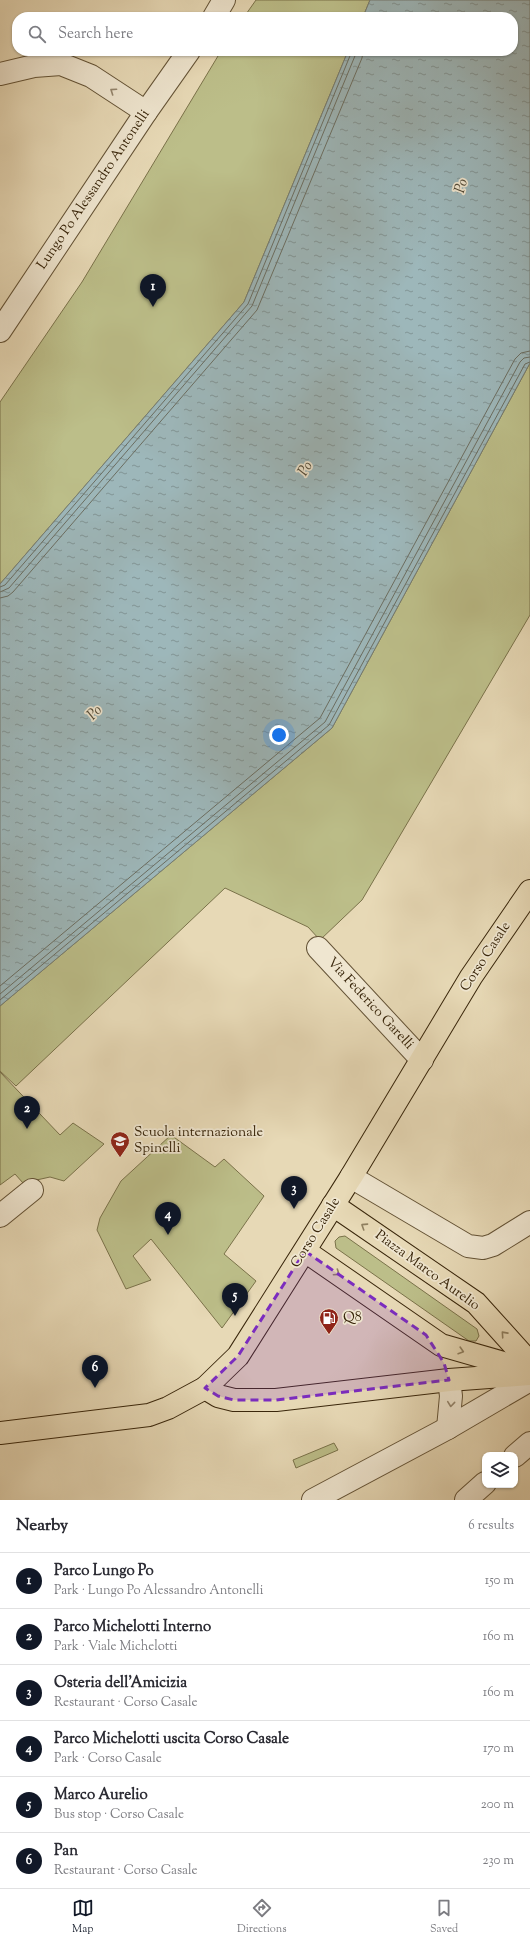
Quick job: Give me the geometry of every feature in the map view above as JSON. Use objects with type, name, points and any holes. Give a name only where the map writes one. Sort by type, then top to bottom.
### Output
[{"type":"main road","name":"Corso Casale","points":[[0,1433],[149,1415],[168,1408],[205,1388],[238,1356],[351,1177],[471,977],[530,891]]},
{"type":"main road","name":"Piazza Marco Aurelio","points":[[333,1205],[476,1303],[530,1363]]},
{"type":"main road","points":[[304,1251],[441,1344],[530,1371]]},
{"type":"main road","points":[[426,1335],[444,1363],[449,1380]]},
{"type":"main road","points":[[205,1388],[218,1396],[234,1400],[276,1400],[449,1380],[530,1374]]},
{"type":"street","points":[[217,12],[224,0]]},
{"type":"street","name":"Lungo Po Alessandro Antonelli","points":[[0,331],[146,112],[185,56]]},
{"type":"street","points":[[0,74],[34,66],[61,64],[91,76],[146,112]]},
{"type":"street","name":"Via Federico Garelli","points":[[318,948],[422,1060]]},
{"type":"street","points":[[351,1177],[468,1246],[483,1248],[493,1245],[530,1222]]},
{"type":"street","points":[[0,1216],[32,1190]]},
{"type":"street","points":[[448,1428],[451,1396],[449,1380]]},
{"type":"street","points":[[313,1500],[448,1428],[530,1380]]},
{"type":"street","points":[[466,1500],[482,1486]]},
{"type":"highlighted area","points":[[305,1251],[426,1335],[444,1363],[449,1380],[276,1400],[234,1400],[218,1396],[205,1388],[238,1356]]},
{"type":"green space","points":[[256,0],[370,0],[365,12],[248,12]]},
{"type":"green space","points":[[218,56],[346,56],[244,302],[0,584],[0,402],[82,282]]},
{"type":"green space","points":[[530,363],[530,615],[362,900],[320,940],[308,927],[225,888],[16,1086],[0,1071],[0,1006],[332,728]]},
{"type":"green space","points":[[0,1072],[60,1135],[73,1123],[104,1144],[64,1181],[50,1177],[23,1183],[15,1174],[0,1185]]},
{"type":"green space","points":[[171,1135],[215,1167],[224,1159],[264,1196],[224,1254],[256,1281],[222,1328],[151,1239],[133,1256],[151,1280],[126,1289],[97,1230],[100,1218],[121,1181]]},
{"type":"green space","points":[[345,1236],[477,1329],[479,1336],[476,1341],[469,1341],[336,1248],[335,1241],[339,1237]]},
{"type":"green space","points":[[334,1443],[338,1450],[296,1468],[293,1460]]},
{"type":"water","name":"Po","points":[[370,0],[530,0],[530,363],[332,728],[0,1006],[0,584],[244,302],[346,56],[518,56],[518,12],[365,12]]},
{"type":"place","name":"Parco Lungo Po","points":[[153,307]]},
{"type":"place","name":"Parco Michelotti Interno","points":[[27,1129]]},
{"type":"place","name":"Scuola internazionale Spinelli","points":[[120,1158]]},
{"type":"place","name":"Osteria dell'Amicizia","points":[[294,1209]]},
{"type":"place","name":"Parco Michelotti uscita Corso Casale","points":[[168,1235]]},
{"type":"place","name":"Marco Aurelio","points":[[235,1316]]},
{"type":"place","name":"Q8","points":[[329,1335]]},
{"type":"place","name":"Pan","points":[[95,1388]]}]
